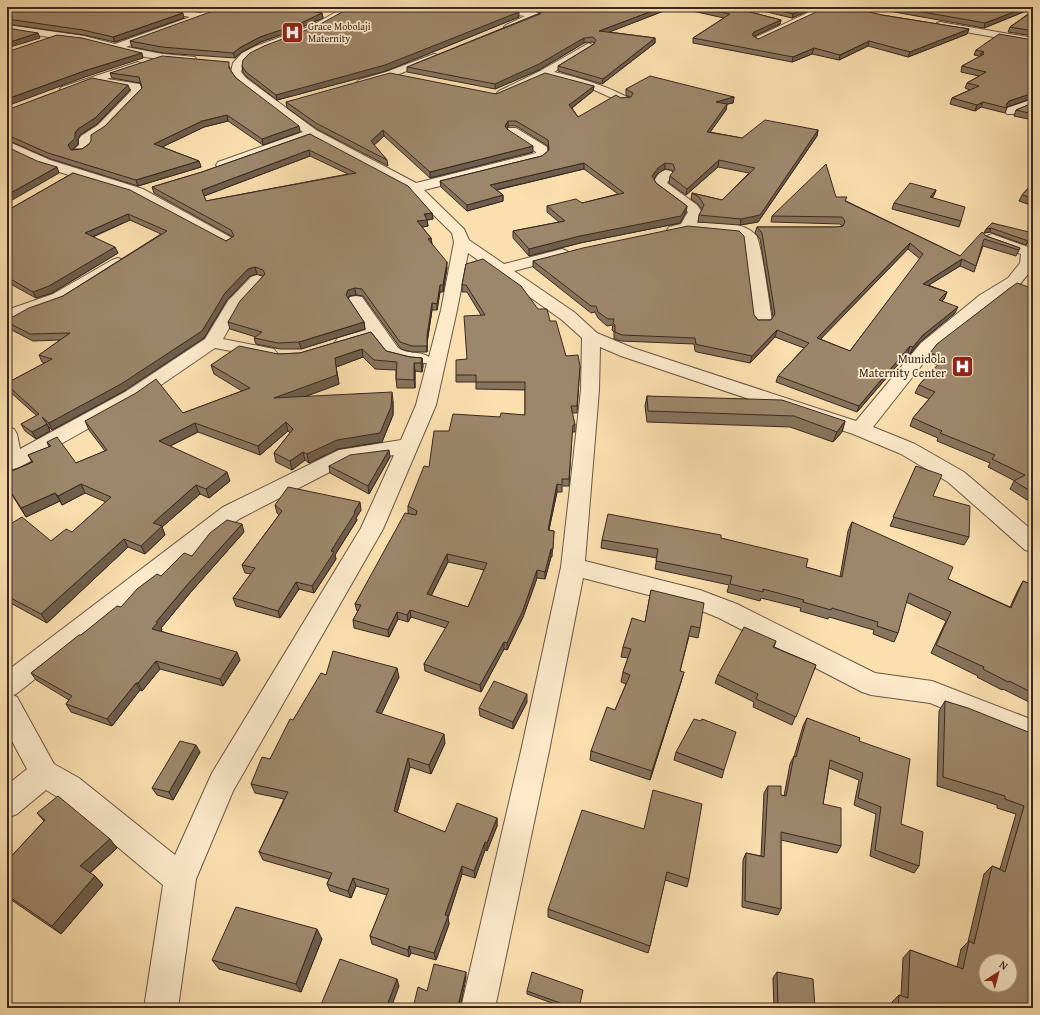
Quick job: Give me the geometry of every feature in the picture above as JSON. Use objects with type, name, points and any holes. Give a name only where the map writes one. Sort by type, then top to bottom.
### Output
[{"type":"street","points":[[150,7],[200,15]]},
{"type":"street","points":[[116,47],[225,7]]},
{"type":"street","points":[[482,7],[536,15],[500,30]]},
{"type":"street","points":[[758,40],[827,7]]},
{"type":"street","points":[[1025,7],[1033,8]]},
{"type":"street","points":[[162,1008],[180,879],[222,783],[372,529],[426,405],[449,310],[462,242],[459,232],[414,188],[312,133],[283,104],[242,80],[236,72],[234,63],[246,55],[260,48],[314,28],[337,12]]},
{"type":"street","points":[[778,20],[791,23]]},
{"type":"street","points":[[927,23],[1033,41]]},
{"type":"street","points":[[7,28],[84,39],[134,52],[163,57],[200,60]]},
{"type":"street","points":[[38,43],[58,36]]},
{"type":"street","points":[[492,95],[502,94],[544,73],[589,46]]},
{"type":"street","points":[[356,84],[390,74],[444,53]]},
{"type":"street","points":[[53,94],[90,80],[163,57]]},
{"type":"street","points":[[544,73],[583,82],[615,94],[625,100]]},
{"type":"street","points":[[390,74],[413,79]]},
{"type":"street","points":[[78,151],[86,147],[85,139],[102,128],[138,92],[136,86],[90,80]]},
{"type":"street","points":[[1011,111],[1033,102]]},
{"type":"street","points":[[414,188],[537,158],[542,155],[542,150],[512,131]]},
{"type":"street","points":[[213,169],[312,133]]},
{"type":"street","points":[[7,145],[45,163],[138,192],[227,241]]},
{"type":"street","points":[[61,180],[74,172]]},
{"type":"street","points":[[666,174],[660,182],[661,185],[692,208],[695,212],[687,227]]},
{"type":"street","points":[[138,192],[153,188]]},
{"type":"street","points":[[656,233],[687,227],[742,232],[754,227],[761,227]]},
{"type":"street","points":[[742,232],[751,239],[763,321]]},
{"type":"street","points":[[860,429],[927,347],[986,299],[1014,281],[1028,264],[1029,255],[1026,251],[989,238]]},
{"type":"street","points":[[462,242],[568,316],[591,337],[627,352],[860,429],[908,449],[956,477],[1029,534]]},
{"type":"street","points":[[501,270],[573,251]]},
{"type":"street","points":[[7,317],[59,298],[129,256]]},
{"type":"street","points":[[7,434],[13,462],[132,396],[212,342],[234,305],[257,280]]},
{"type":"street","points":[[356,301],[394,354],[411,359],[437,360]]},
{"type":"street","points":[[332,346],[377,332]]},
{"type":"street","points":[[478,1008],[535,751],[573,567],[590,390],[591,337]]},
{"type":"street","points":[[212,342],[280,356],[287,356]]},
{"type":"street","points":[[7,686],[231,513],[346,455],[407,446]]},
{"type":"street","points":[[573,567],[692,597],[728,611],[871,684],[932,692],[1033,733]]},
{"type":"street","points":[[7,705],[44,773],[68,788],[180,879]]},
{"type":"street","points":[[7,804],[44,773]]},
{"type":"building","points":[[12,7],[150,7],[183,13],[113,37],[83,30],[7,19],[7,9]]},
{"type":"building","points":[[224,7],[288,7],[322,13],[299,24],[260,37],[233,53],[162,47],[130,41]]},
{"type":"building","points":[[351,7],[484,7],[519,12],[385,65],[276,95],[246,72],[242,66],[243,60],[250,53],[264,46],[317,26]]},
{"type":"building","points":[[538,7],[663,7],[599,31],[655,38],[603,79],[558,66],[594,44],[596,40],[593,37],[584,38],[539,64],[495,84],[407,67],[540,14],[543,10]]},
{"type":"building","points":[[695,7],[731,7],[781,20],[754,32],[752,35],[758,39],[827,7],[848,7],[882,15],[969,29],[910,52],[869,41],[840,55],[814,48],[793,57],[693,38],[730,14]]},
{"type":"building","points":[[766,7],[807,7],[793,14]]},
{"type":"building","points":[[894,7],[1027,7],[985,23]]},
{"type":"building","points":[[1033,11],[1033,31],[1010,27]]},
{"type":"building","points":[[7,28],[38,33],[7,43]]},
{"type":"building","points":[[999,34],[1033,40],[1033,93],[1009,101],[1006,105],[1007,108],[983,102],[977,105],[952,98],[979,86],[967,83],[986,72],[962,66],[984,54],[980,54],[984,52],[976,50]]},
{"type":"building","points":[[57,35],[82,38],[142,53],[84,71],[7,99],[7,52]]},
{"type":"building","points":[[162,56],[229,62],[229,68],[236,78],[299,126],[262,139],[227,115],[202,121],[154,144],[199,161],[136,180],[48,153],[7,135],[7,110],[92,78],[128,85],[95,118],[78,129],[75,133],[75,138],[68,145],[71,150],[82,149],[91,141],[91,135],[105,126],[142,88],[139,77],[110,73]]},
{"type":"building","points":[[390,73],[496,94],[545,73],[594,86],[569,105],[578,117],[616,95],[621,98],[631,97],[633,93],[626,89],[650,76],[734,97],[716,102],[727,104],[707,132],[742,138],[765,120],[818,130],[760,215],[741,219],[699,215],[704,205],[699,197],[692,193],[722,200],[755,168],[719,160],[687,189],[670,176],[675,169],[673,164],[665,163],[658,168],[652,176],[656,183],[687,206],[681,216],[580,236],[529,249],[513,231],[565,221],[547,206],[576,199],[582,203],[624,193],[584,163],[490,185],[503,195],[467,205],[440,181],[542,156],[549,150],[548,140],[516,121],[508,121],[505,126],[507,129],[533,146],[430,172],[383,130],[371,141],[387,160],[316,123],[286,102]]},
{"type":"building","points":[[1033,103],[1033,114],[1016,110]]},
{"type":"building","points":[[310,134],[408,186],[432,213],[424,214],[427,220],[417,221],[431,238],[428,239],[447,262],[443,285],[440,285],[437,304],[432,303],[427,346],[412,346],[400,342],[362,289],[355,288],[348,290],[346,295],[364,322],[299,342],[278,343],[254,338],[262,332],[228,322],[240,301],[265,274],[263,270],[255,267],[248,269],[225,293],[202,331],[121,384],[49,423],[42,417],[47,424],[32,432],[21,424],[39,414],[7,385],[7,383],[52,359],[39,355],[70,333],[30,334],[7,322],[7,320],[29,308],[63,296],[167,231],[128,214],[85,233],[115,247],[49,286],[33,292],[7,277],[7,209],[10,209],[73,173],[130,190],[226,241],[234,236],[231,230],[152,187],[202,172]],"holes":[[[309,150],[356,173],[206,201],[202,190]]]},
{"type":"building","points":[[7,147],[37,161],[57,167],[7,195]]},
{"type":"building","points":[[826,164],[836,197],[847,197],[845,201],[960,256],[982,232],[986,236],[1020,248],[1019,250],[984,239],[976,266],[962,259],[923,284],[947,292],[939,300],[958,307],[923,335],[913,347],[910,346],[859,406],[778,376],[809,343],[777,330],[752,356],[699,345],[696,344],[695,338],[622,335],[615,332],[615,325],[613,323],[614,319],[608,319],[598,312],[596,306],[591,306],[533,261],[583,248],[688,226],[739,231],[744,236],[754,315],[758,320],[771,320],[775,314],[762,233],[757,227],[837,227],[843,226],[845,221],[842,217],[772,216]],"holes":[[[910,243],[923,254],[850,351],[817,338]]]},
{"type":"building","points":[[910,183],[936,190],[930,197],[965,207],[961,221],[894,203]]},
{"type":"building","points":[[1033,183],[1033,198],[1022,195]]},
{"type":"building","points":[[992,223],[1033,234],[1028,241],[991,228],[986,229]]},
{"type":"building","points":[[483,259],[521,286],[538,309],[547,309],[550,321],[556,321],[566,356],[578,355],[580,366],[577,406],[571,406],[575,425],[573,425],[569,479],[562,479],[562,485],[557,484],[548,530],[554,531],[553,549],[551,549],[545,572],[537,570],[523,610],[507,643],[504,642],[480,685],[424,664],[449,622],[410,610],[407,615],[397,612],[388,630],[353,620],[361,605],[355,604],[405,513],[416,515],[417,511],[408,506],[424,466],[429,467],[434,431],[449,431],[453,414],[500,417],[501,413],[525,415],[525,382],[476,382],[476,375],[456,375],[456,360],[467,359],[464,316],[485,315],[466,285],[462,285],[466,264]],"holes":[[[447,554],[487,563],[468,607],[427,594]]]},
{"type":"building","points":[[1017,283],[1031,288],[1033,285],[1032,492],[1014,481],[1025,475],[992,459],[995,455],[940,433],[942,431],[913,418],[935,392],[919,385],[944,358],[930,353],[937,344]]},
{"type":"building","points":[[371,332],[386,351],[410,357],[422,358],[421,363],[414,363],[414,380],[396,379],[397,362],[374,360],[362,349],[335,358],[337,375],[274,398],[392,392],[391,407],[380,433],[337,440],[307,454],[303,452],[290,461],[274,453],[293,429],[286,422],[258,446],[195,423],[159,441],[227,472],[206,489],[196,485],[153,523],[162,526],[141,546],[124,539],[41,614],[7,596],[7,526],[22,517],[51,541],[66,529],[72,532],[111,497],[81,484],[58,496],[55,493],[21,508],[7,486],[7,473],[33,462],[28,455],[51,446],[47,442],[57,437],[76,463],[107,450],[85,421],[136,393],[156,379],[183,413],[250,388],[211,365],[239,346],[278,354],[300,353]]},
{"type":"building","points":[[647,396],[782,400],[845,421],[837,432],[794,416],[648,411]]},
{"type":"building","points":[[389,450],[368,486],[329,466],[350,455]]},
{"type":"building","points":[[916,466],[942,475],[933,496],[970,506],[969,537],[893,517]]},
{"type":"building","points":[[288,487],[360,502],[354,512],[355,513],[331,551],[334,552],[312,586],[296,582],[278,611],[233,598],[255,568],[242,565],[282,511],[275,505]]},
{"type":"building","points":[[608,514],[721,535],[721,538],[808,559],[806,567],[842,577],[852,522],[953,567],[948,579],[1011,608],[1023,581],[1033,585],[1033,693],[983,669],[984,667],[936,645],[951,612],[909,593],[898,633],[877,626],[878,622],[832,608],[831,610],[803,602],[804,600],[763,589],[763,592],[730,584],[732,576],[656,561],[658,549],[602,540]]},
{"type":"building","points":[[227,520],[242,524],[187,585],[156,622],[158,622],[152,629],[237,652],[220,679],[156,661],[107,719],[66,704],[72,696],[31,673],[117,606],[121,607],[137,589],[157,574],[161,576],[184,553],[192,556],[210,533]]},
{"type":"building","points":[[651,590],[704,603],[700,628],[691,626],[680,671],[684,672],[652,771],[591,751],[607,707],[615,710],[630,675],[623,672],[631,649],[623,647],[632,618],[645,622]]},
{"type":"building","points":[[744,627],[776,641],[773,647],[816,665],[796,717],[756,699],[758,694],[718,675]]},
{"type":"building","points":[[333,651],[397,668],[376,712],[444,734],[429,765],[408,758],[394,811],[445,832],[457,803],[497,818],[487,843],[485,842],[474,871],[462,866],[445,915],[448,916],[434,953],[409,946],[408,950],[370,936],[389,889],[353,878],[348,891],[327,884],[332,873],[259,852],[288,792],[251,784],[262,757],[270,759],[290,719],[293,720],[321,673],[326,675]]},
{"type":"building","points":[[494,681],[527,694],[513,722],[479,708]]},
{"type":"building","points":[[945,701],[968,708],[1033,734],[1033,1008],[898,1008],[899,995],[908,998],[910,950],[963,969],[969,941],[974,944],[992,866],[1005,872],[1024,806],[1005,799],[1005,796],[943,777]]},
{"type":"building","points":[[807,718],[860,738],[859,741],[910,759],[901,824],[923,832],[919,866],[875,850],[881,807],[858,798],[863,773],[830,760],[823,804],[841,808],[841,846],[781,832],[781,909],[745,901],[746,853],[764,857],[768,786],[781,786],[781,795],[786,796],[794,756],[796,757]]},
{"type":"building","points":[[694,719],[701,721],[702,719],[736,732],[724,770],[676,752]]},
{"type":"building","points":[[180,741],[196,745],[169,792],[152,788]]},
{"type":"building","points":[[653,790],[702,804],[689,879],[667,872],[650,946],[548,909],[582,810],[644,829]]},
{"type":"building","points":[[58,796],[110,839],[80,866],[95,876],[52,926],[7,895],[7,861],[45,820],[37,813]]},
{"type":"building","points":[[236,907],[317,929],[296,984],[212,960]]},
{"type":"building","points":[[340,959],[397,979],[386,1008],[320,1007]]},
{"type":"building","points":[[434,964],[466,972],[459,1002],[461,1004],[460,1008],[413,1008],[418,987],[427,991]]},
{"type":"building","points":[[532,972],[583,990],[579,1008],[574,1008],[527,991]]},
{"type":"building","points":[[777,972],[813,979],[815,1008],[778,1008]]},
{"type":"place","name":"Grace Mobolaji Maternity","points":[[293,32]]},
{"type":"place","name":"Munidola Maternity Center","points":[[962,366]]}]
